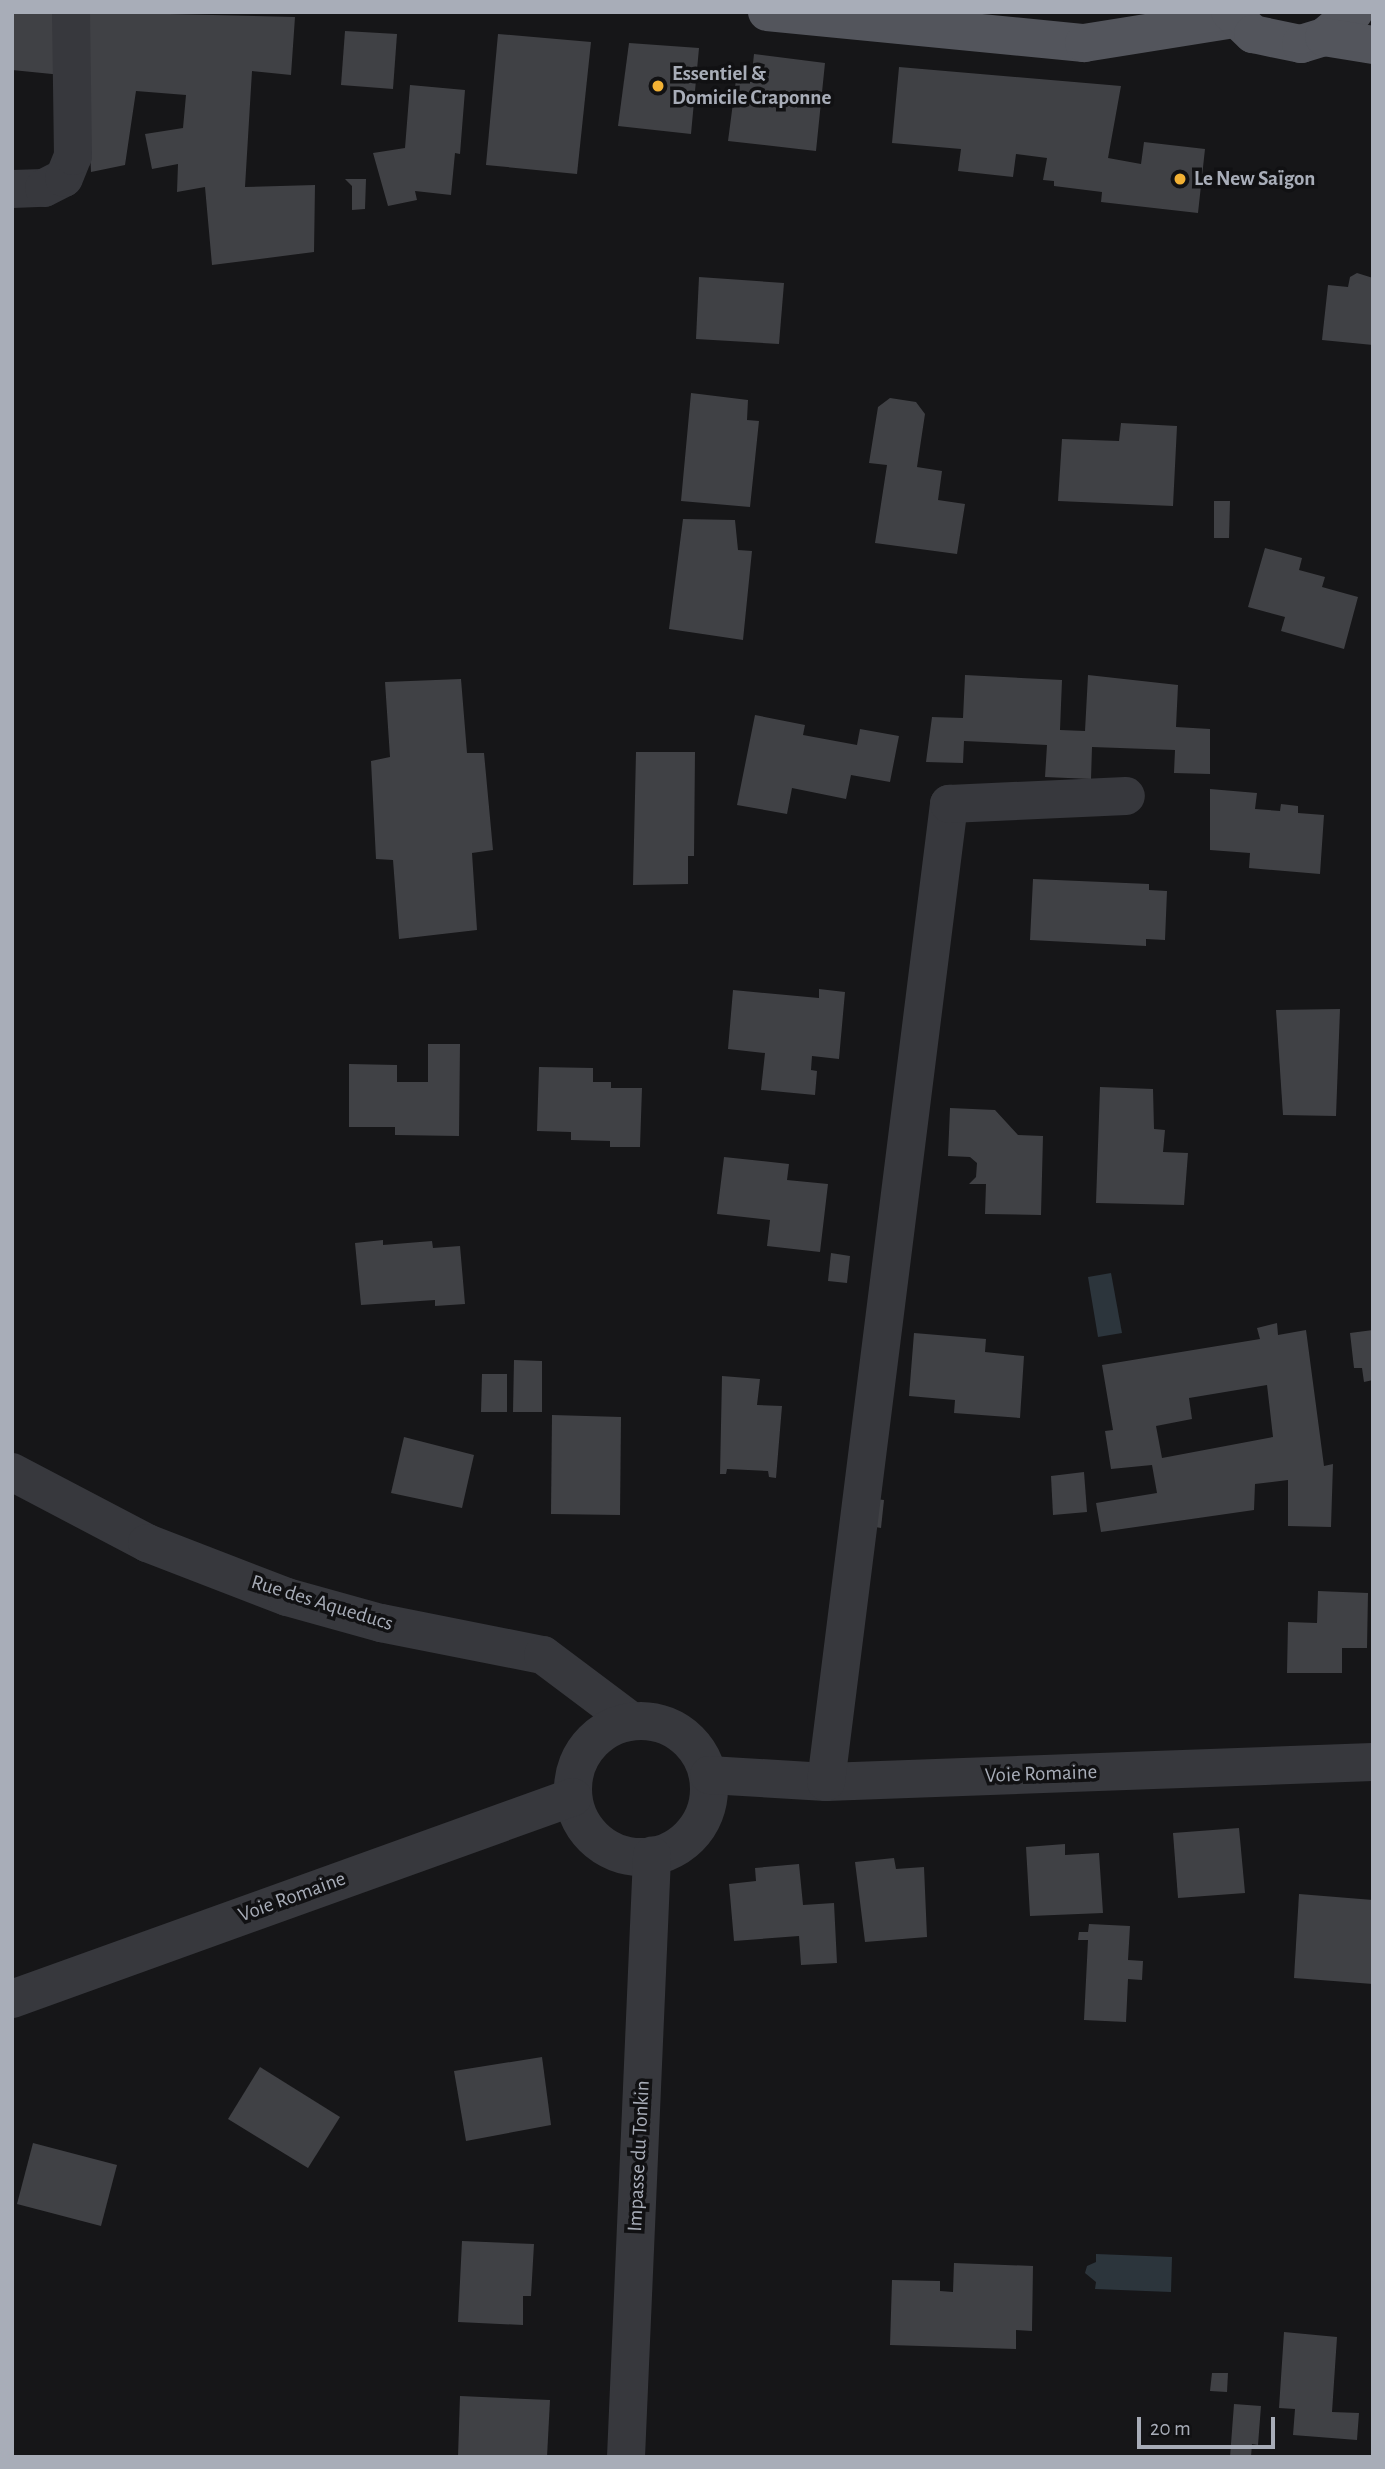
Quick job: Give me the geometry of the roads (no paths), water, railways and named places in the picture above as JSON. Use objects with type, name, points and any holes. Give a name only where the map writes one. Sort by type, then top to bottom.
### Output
[{"type":"main road","points":[[767,12],[1084,43],[1232,15],[1253,34],[1276,42],[1301,44],[1324,37],[1354,12]]},
{"type":"main road","points":[[1084,43],[1125,12]]},
{"type":"main road","points":[[1324,37],[1373,45]]},
{"type":"street","points":[[12,189],[44,188],[64,178],[73,156],[71,12]]},
{"type":"street","points":[[825,1782],[949,804],[1126,796]]},
{"type":"street","name":"Rue des Aqueducs","points":[[12,1472],[147,1543],[286,1597],[381,1623],[543,1655],[631,1721]]},
{"type":"street","points":[[631,1721],[652,1721],[689,1739],[709,1775],[709,1797],[697,1828],[673,1850],[652,1856],[630,1857],[609,1849],[579,1818],[573,1797],[573,1779],[586,1747],[613,1726],[631,1721]]},
{"type":"street","name":"Voie Romaine","points":[[709,1775],[825,1782],[1373,1762]]},
{"type":"street","name":"Voie Romaine","points":[[12,1999],[573,1797]]},
{"type":"street","name":"Impasse du Tonkin","points":[[626,2457],[652,1856]]},
{"type":"place","name":"Essentiel & Domicile Craponne","points":[[658,86]]},
{"type":"place","name":"Le New Saïgon","points":[[1180,179]]}]
